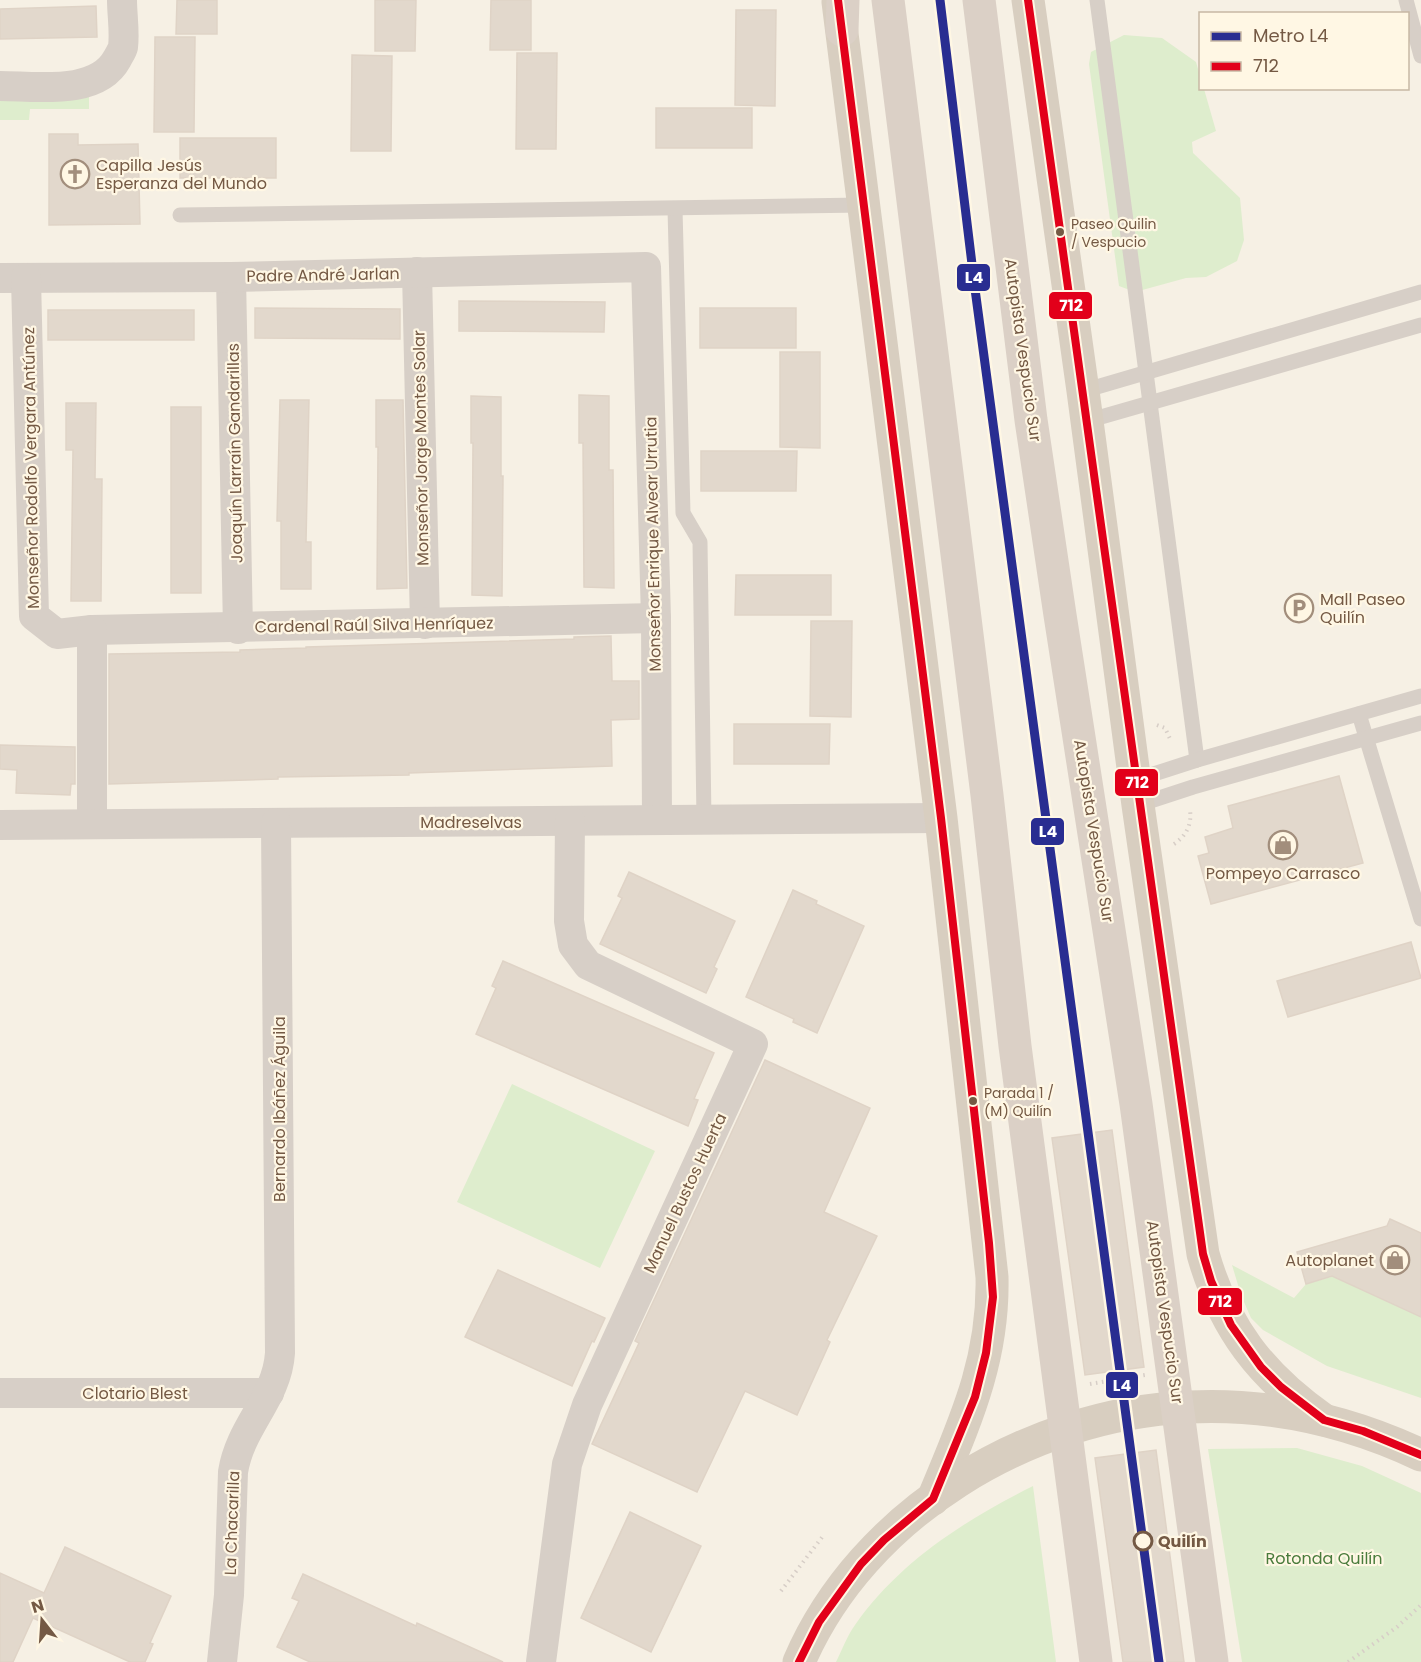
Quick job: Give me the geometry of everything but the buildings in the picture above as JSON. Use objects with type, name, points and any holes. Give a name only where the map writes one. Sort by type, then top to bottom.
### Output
[{"type":"highway","points":[[888,0],[987,795],[1015,1046],[1096,1662]]},
{"type":"highway","name":"Autopista Vespucio Sur","points":[[978,0],[1031,420],[1136,1104],[1212,1662]]},
{"type":"main road","points":[[1028,0],[1136,793],[1203,1254],[1211,1281],[1231,1325],[1261,1367],[1302,1404],[1324,1420]]},
{"type":"main road","points":[[841,10],[863,206],[941,818],[988,1231],[993,1297],[986,1353],[975,1397],[933,1499]]},
{"type":"main road","points":[[799,1662],[819,1622],[841,1590],[884,1540],[933,1499],[958,1482],[1041,1439],[1104,1419],[1146,1411],[1230,1407],[1324,1420],[1363,1431],[1421,1455]]},
{"type":"street","points":[[0,86],[70,86],[86,83],[103,75],[114,66],[123,49],[122,0]]},
{"type":"street","name":"Padre André Jarlan","points":[[13,278],[231,277],[645,267]]},
{"type":"street","name":"Monseñor Enrique Alvear Urrutia","points":[[645,267],[656,618],[657,820]]},
{"type":"street","name":"Monseñor Jorge Montes Solar","points":[[417,272],[425,624]]},
{"type":"street","name":"Joaquín Larraín Gandarillas","points":[[231,277],[238,629]]},
{"type":"street","name":"Monseñor Rodolfo Vergara Antúnez","points":[[13,278],[34,616],[57,634],[92,630]]},
{"type":"street","name":"Cardenal Raúl Silva Henríquez","points":[[92,630],[238,629],[656,618]]},
{"type":"street","points":[[92,630],[92,824]]},
{"type":"street","name":"Madreselvas","points":[[0,825],[941,818]]},
{"type":"street","name":"Manuel Bustos Huerta","points":[[542,1662],[567,1464],[576,1434],[587,1405],[753,1044],[588,965],[573,945],[569,921],[570,821]]},
{"type":"street","name":"Bernardo Ibáñez Águila","points":[[269,1393],[277,1376],[280,1353],[276,823]]},
{"type":"street","name":"Clotario Blest","points":[[0,1393],[269,1393]]},
{"type":"street","name":"La Chacarilla","points":[[222,1662],[230,1595],[235,1458],[246,1431],[269,1393]]},
{"type":"lane","points":[[1097,0],[1197,760]]},
{"type":"lane","points":[[1406,0],[1421,56]]},
{"type":"lane","points":[[180,215],[863,206]]},
{"type":"lane","points":[[675,209],[683,513],[700,542],[704,820]]},
{"type":"lane","points":[[1085,406],[1145,372],[1421,292]]},
{"type":"lane","points":[[1085,406],[1149,403],[1421,325]]},
{"type":"lane","points":[[1136,793],[1197,760],[1421,696]]},
{"type":"lane","points":[[1359,714],[1421,919]]},
{"type":"lane","points":[[1136,793],[1193,787],[1421,723]]},
{"type":"path","points":[[1167,849],[1186,833],[1190,823],[1189,803]]},
{"type":"path","points":[[1082,1386],[1148,1374]]},
{"type":"path","points":[[781,1591],[823,1536]]},
{"type":"path","points":[[1348,1662],[1397,1627],[1421,1605]]},
{"type":"green space","points":[[1124,35],[1162,38],[1196,62],[1199,72],[1199,90],[1204,90],[1216,131],[1192,142],[1193,153],[1240,198],[1244,240],[1237,261],[1206,277],[1186,278],[1135,292],[1119,286],[1089,64],[1091,52]]},
{"type":"green space","points":[[89,97],[89,109],[30,109],[29,120],[0,120],[0,98]]},
{"type":"green space","points":[[512,1084],[655,1151],[600,1268],[457,1202]]},
{"type":"green space","points":[[1232,1265],[1294,1298],[1306,1284],[1366,1267],[1356,1287],[1421,1317],[1421,1398],[1327,1366],[1263,1330],[1251,1318]]},
{"type":"green space","name":"Rotonda Quilín","points":[[1297,1448],[1362,1466],[1421,1493],[1421,1662],[1242,1662],[1208,1449]]},
{"type":"green space","points":[[1033,1486],[1056,1662],[836,1662],[847,1638],[872,1602],[913,1562],[958,1528]]},
{"type":"metro line","name":"L4","points":[[940,0],[975,289],[1159,1662]]},
{"type":"transit line","name":"712","points":[[799,1662],[819,1622],[861,1564],[884,1540],[933,1499],[975,1397],[986,1353],[993,1297],[989,1243],[941,818],[838,0]]},
{"type":"transit line","name":"712","points":[[1028,0],[1203,1254],[1211,1281],[1231,1325],[1261,1367],[1281,1387],[1324,1420],[1363,1431],[1421,1455]]},
{"type":"place","name":"Capilla Jesús Esperanza del Mundo","points":[[75,174]]},
{"type":"place","name":"Paseo Quilin / Vespucio","points":[[1060,232]]},
{"type":"place","name":"Mall Paseo Quilín","points":[[1299,608]]},
{"type":"place","name":"Pompeyo Carrasco","points":[[1283,845]]},
{"type":"place","name":"Parada 1 / (M) Quilín","points":[[973,1101]]},
{"type":"place","name":"Autoplanet","points":[[1395,1260]]},
{"type":"place","name":"Quilín","points":[[1143,1541]]}]
